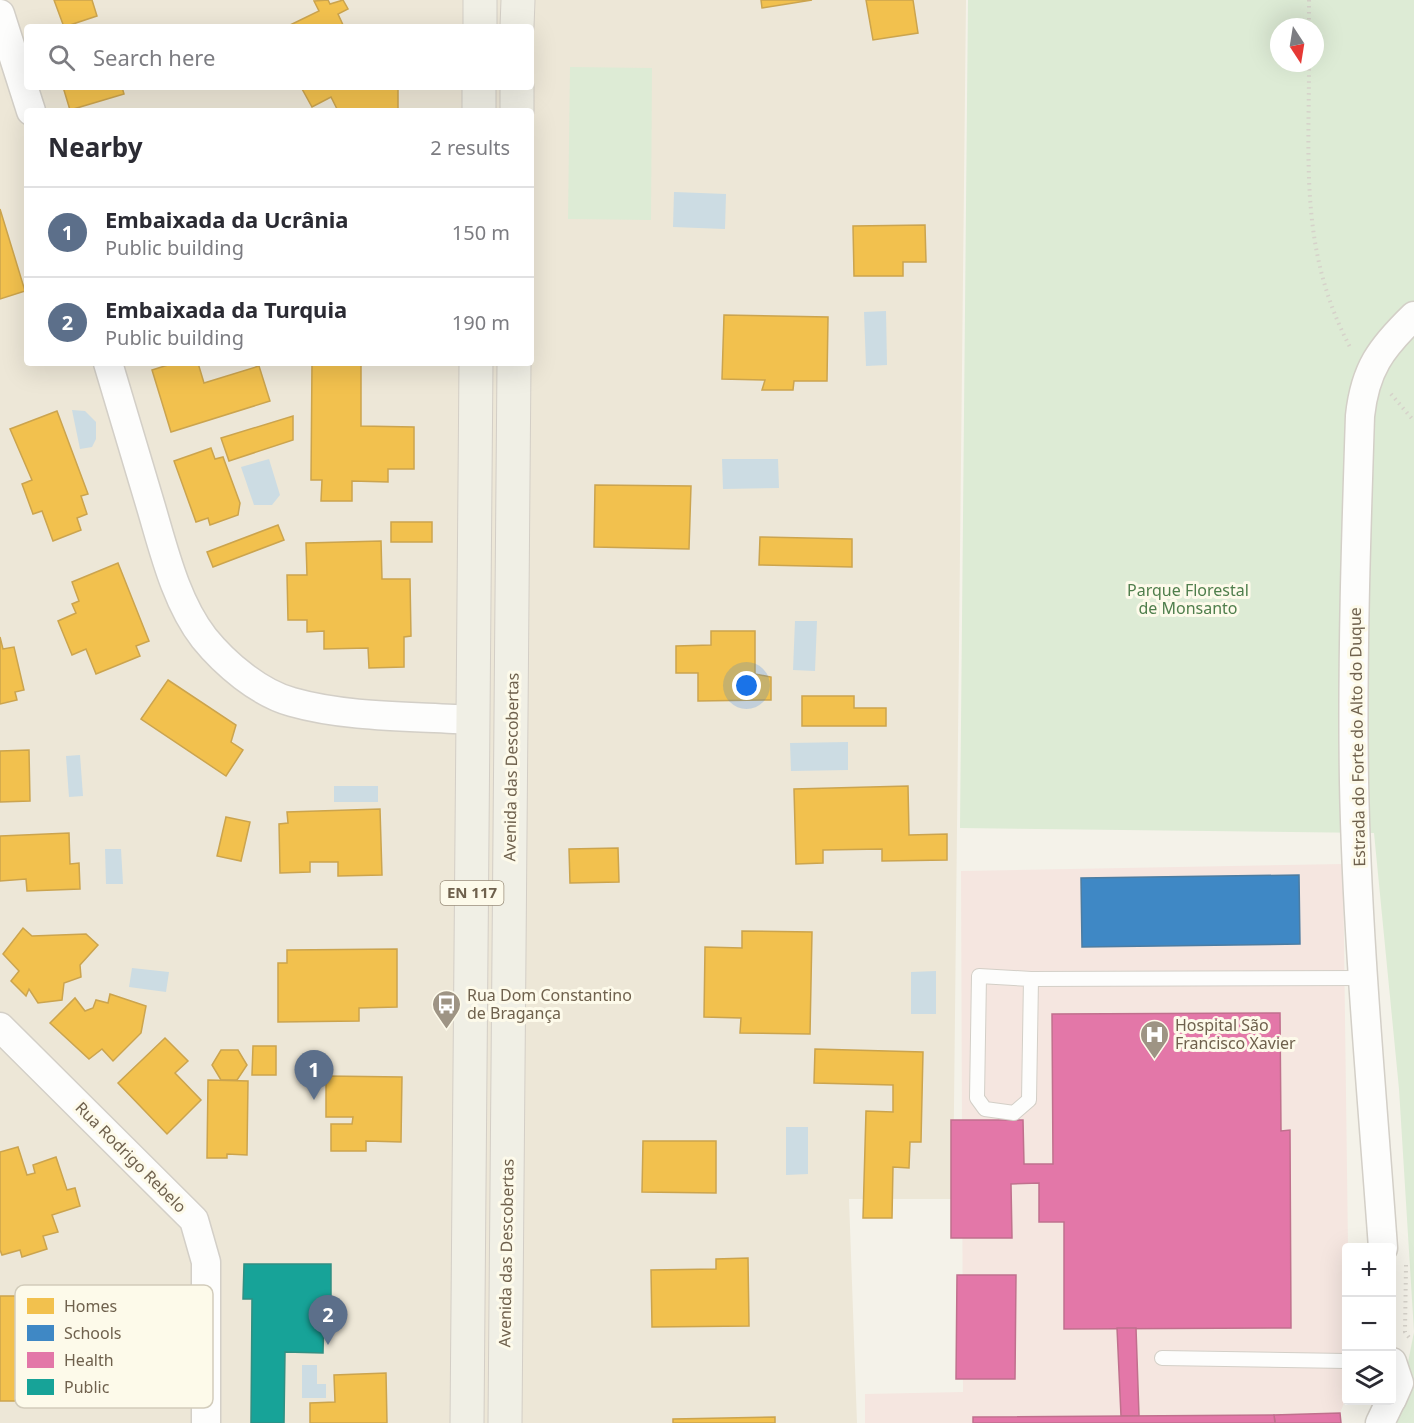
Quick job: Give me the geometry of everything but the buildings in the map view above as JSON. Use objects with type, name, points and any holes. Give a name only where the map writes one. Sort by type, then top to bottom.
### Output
[{"type":"main road","points":[[480,0],[480,24]]},
{"type":"main road","points":[[518,0],[518,24]]},
{"type":"main road","points":[[479,90],[479,108]]},
{"type":"main road","points":[[517,90],[517,108]]},
{"type":"main road","name":"EN 117","points":[[467,1423],[476,366]]},
{"type":"main road","name":"Avenida das Descobertas","points":[[505,1423],[514,366]]},
{"type":"street","points":[[0,14],[24,89]]},
{"type":"street","points":[[24,90],[30,108]]},
{"type":"street","name":"Estrada do Forte do Alto do Duque","points":[[1383,1243],[1364,978],[1354,784],[1355,572],[1360,416],[1368,375],[1390,339],[1414,316]]},
{"type":"street","points":[[109,366],[163,548],[182,599],[204,637],[231,665],[264,690],[290,702],[332,711],[473,720]]},
{"type":"street","name":"Rua Rodrigo Rebelo","points":[[0,1027],[194,1220],[206,1262],[206,1285]]},
{"type":"street","points":[[1380,1423],[1397,1383]]},
{"type":"lane","points":[[1031,979],[1029,1100],[1014,1113],[985,1109],[977,1098],[979,976],[1031,979],[1364,978]]},
{"type":"lane","points":[[1162,1358],[1342,1360]]},
{"type":"path","points":[[1309,0],[1309,18]]},
{"type":"path","points":[[1309,72],[1309,210],[1315,250],[1337,323],[1368,375]]},
{"type":"shaded area","points":[[0,0],[966,0],[953,1199],[849,1199],[857,1423],[0,1423]]},
{"type":"shaded area","points":[[674,192],[726,194],[725,229],[673,227]]},
{"type":"shaded area","points":[[886,311],[887,365],[866,366],[864,312]]},
{"type":"shaded area","points":[[72,410],[85,411],[96,422],[96,439],[92,447],[80,449]]},
{"type":"shaded area","points":[[269,459],[280,495],[272,505],[254,505],[241,467]]},
{"type":"shaded area","points":[[722,459],[778,459],[779,488],[723,489]]},
{"type":"shaded area","points":[[795,621],[817,621],[815,671],[793,670]]},
{"type":"shaded area","points":[[848,742],[848,770],[791,771],[790,743]]},
{"type":"shaded area","points":[[80,755],[83,796],[69,797],[66,756]]},
{"type":"shaded area","points":[[334,786],[378,786],[378,802],[334,802]]},
{"type":"shaded area","points":[[105,849],[121,849],[123,884],[106,884]]},
{"type":"shaded area","name":"Hospital São Francisco Xavier","points":[[1343,864],[1348,1243],[1342,1243],[1343,1405],[1336,1423],[865,1423],[865,1394],[963,1392],[961,871]]},
{"type":"shaded area","points":[[132,968],[169,972],[166,992],[129,987]]},
{"type":"shaded area","points":[[936,971],[936,1014],[911,1014],[911,972]]},
{"type":"shaded area","points":[[786,1127],[808,1127],[808,1174],[786,1175]]},
{"type":"shaded area","points":[[302,1365],[317,1365],[317,1384],[326,1384],[326,1398],[302,1398]]},
{"type":"green space","name":"Parque Florestal de Monsanto","points":[[968,0],[1414,0],[1414,1332],[1399,1089],[1374,833],[960,828]]},
{"type":"green space","points":[[570,67],[652,68],[651,220],[568,219]]},
{"type":"green space","points":[[1414,1332],[1414,1423],[1396,1423]]},
{"type":"place","name":"Rua Dom Constantino de Bragança","points":[[446,1030]]},
{"type":"place","name":"Hospital São Francisco Xavier","points":[[1154,1060]]},
{"type":"place","name":"Embaixada da Ucrânia","points":[[314,1100]]},
{"type":"place","name":"Embaixada da Turquia","points":[[328,1345]]}]
